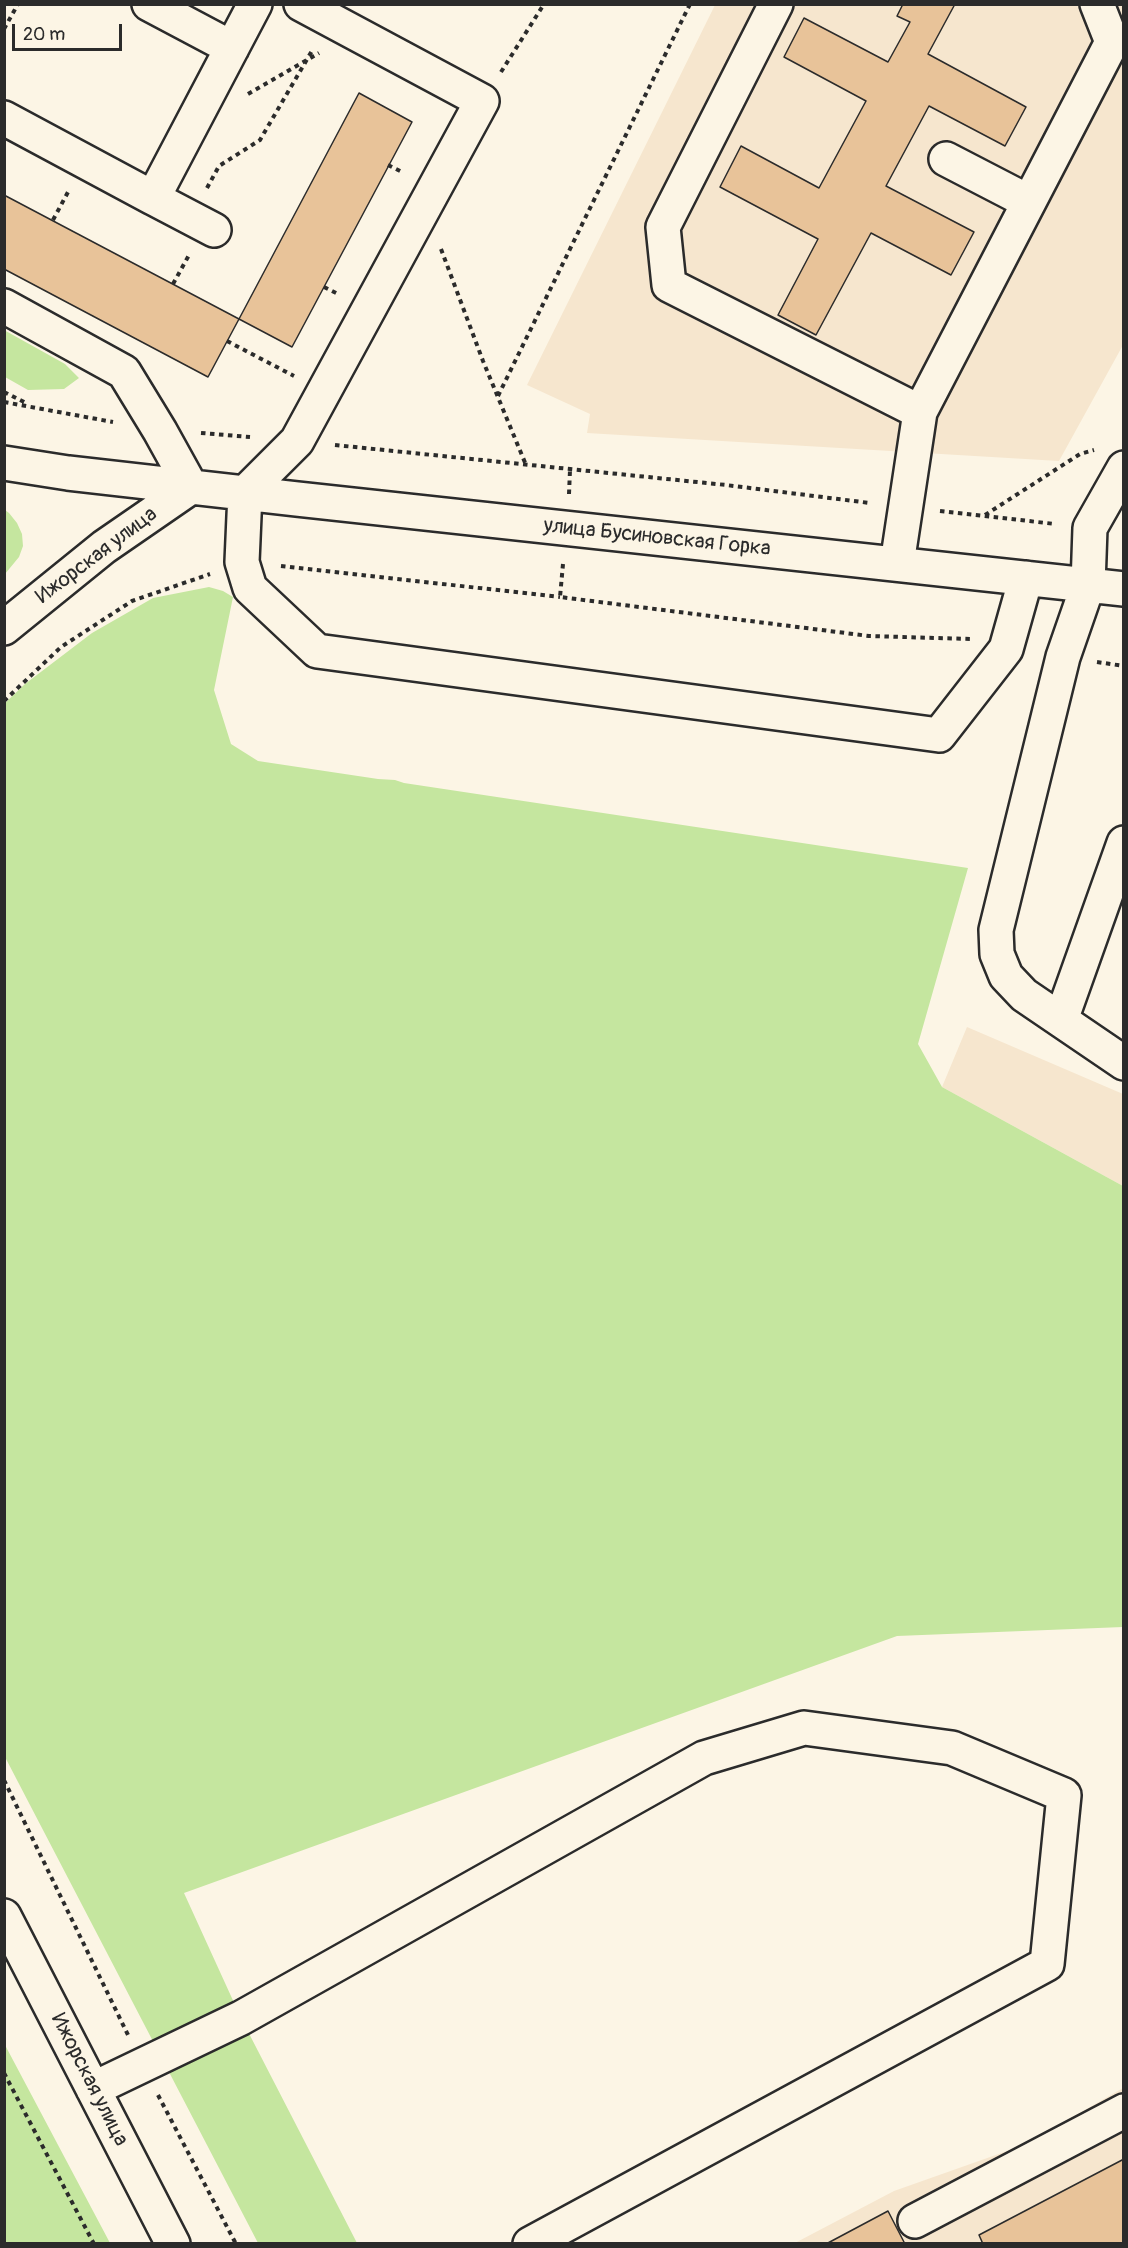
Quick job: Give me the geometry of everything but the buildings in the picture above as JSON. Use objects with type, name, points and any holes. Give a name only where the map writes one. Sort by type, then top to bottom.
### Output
[{"type":"street","points":[[149,4],[232,48]]},
{"type":"street","points":[[153,198],[255,4]]},
{"type":"street","points":[[301,4],[482,101],[297,441],[245,493],[242,561],[250,588],[317,651],[939,735],[1006,650],[1026,578]]},
{"type":"street","points":[[776,4],[663,227],[669,285],[920,412]]},
{"type":"street","points":[[897,564],[920,412],[1112,42],[1097,4]]},
{"type":"street","points":[[4,118],[202,224]]},
{"type":"street","points":[[946,159],[1029,202]]},
{"type":"street","points":[[4,306],[124,372],[160,430],[191,487]]},
{"type":"street","points":[[1113,458],[1090,528],[1088,585],[1063,657],[996,930],[997,954],[1006,976],[1024,995],[1124,1063]]},
{"type":"street","name":"улица Бусиновская Горка","points":[[4,464],[191,487],[1124,589]]},
{"type":"street","name":"Ижорская улица","points":[[4,628],[104,547],[191,487]]},
{"type":"street","points":[[1061,1020],[1124,843]]},
{"type":"street","points":[[93,2089],[241,2018],[704,1758],[804,1728],[952,1748],[1064,1795],[1047,1965],[530,2244]]},
{"type":"street","name":"Ижорская улица","points":[[4,1916],[173,2244]]},
{"type":"street","points":[[915,2221],[1124,2111]]},
{"type":"path","points":[[4,29],[18,4]]},
{"type":"path","points":[[482,101],[544,4]]},
{"type":"path","points":[[498,396],[690,4]]},
{"type":"path","points":[[238,100],[307,60],[342,26]]},
{"type":"path","points":[[202,224],[219,166],[260,140],[307,60],[342,26]]},
{"type":"path","points":[[425,206],[526,465]]},
{"type":"path","points":[[227,341],[324,392]]},
{"type":"path","points":[[4,392],[33,407]]},
{"type":"path","points":[[4,402],[160,430],[297,441],[726,485]]},
{"type":"path","points":[[984,516],[1080,454],[1113,458]]},
{"type":"path","points":[[570,470],[560,597],[868,636]]},
{"type":"path","points":[[4,1780],[143,2065],[236,2244]]},
{"type":"path","points":[[4,2073],[94,2244]]},
{"type":"shaded area","points":[[715,5],[1123,5],[1123,345],[1059,461],[587,433],[590,414],[527,385]]},
{"type":"shaded area","points":[[967,1027],[1123,1094],[1123,1186],[942,1087]]},
{"type":"shaded area","points":[[1123,2088],[1123,2243],[793,2244],[894,2191],[1024,2145]]},
{"type":"green space","points":[[4,330],[65,364],[79,378],[64,389],[28,390],[5,377]]},
{"type":"green space","points":[[5,510],[17,523],[22,534],[23,546],[19,557],[5,574]]},
{"type":"green space","points":[[209,587],[233,597],[214,690],[231,744],[258,761],[968,868],[918,1044],[942,1087],[1123,1186],[1123,1627],[897,1636],[184,1893],[241,2018],[357,2243],[258,2243],[5,1757],[4,704],[25,684],[92,633],[153,598]]},
{"type":"green space","points":[[5,2045],[110,2243],[5,2243]]}]
